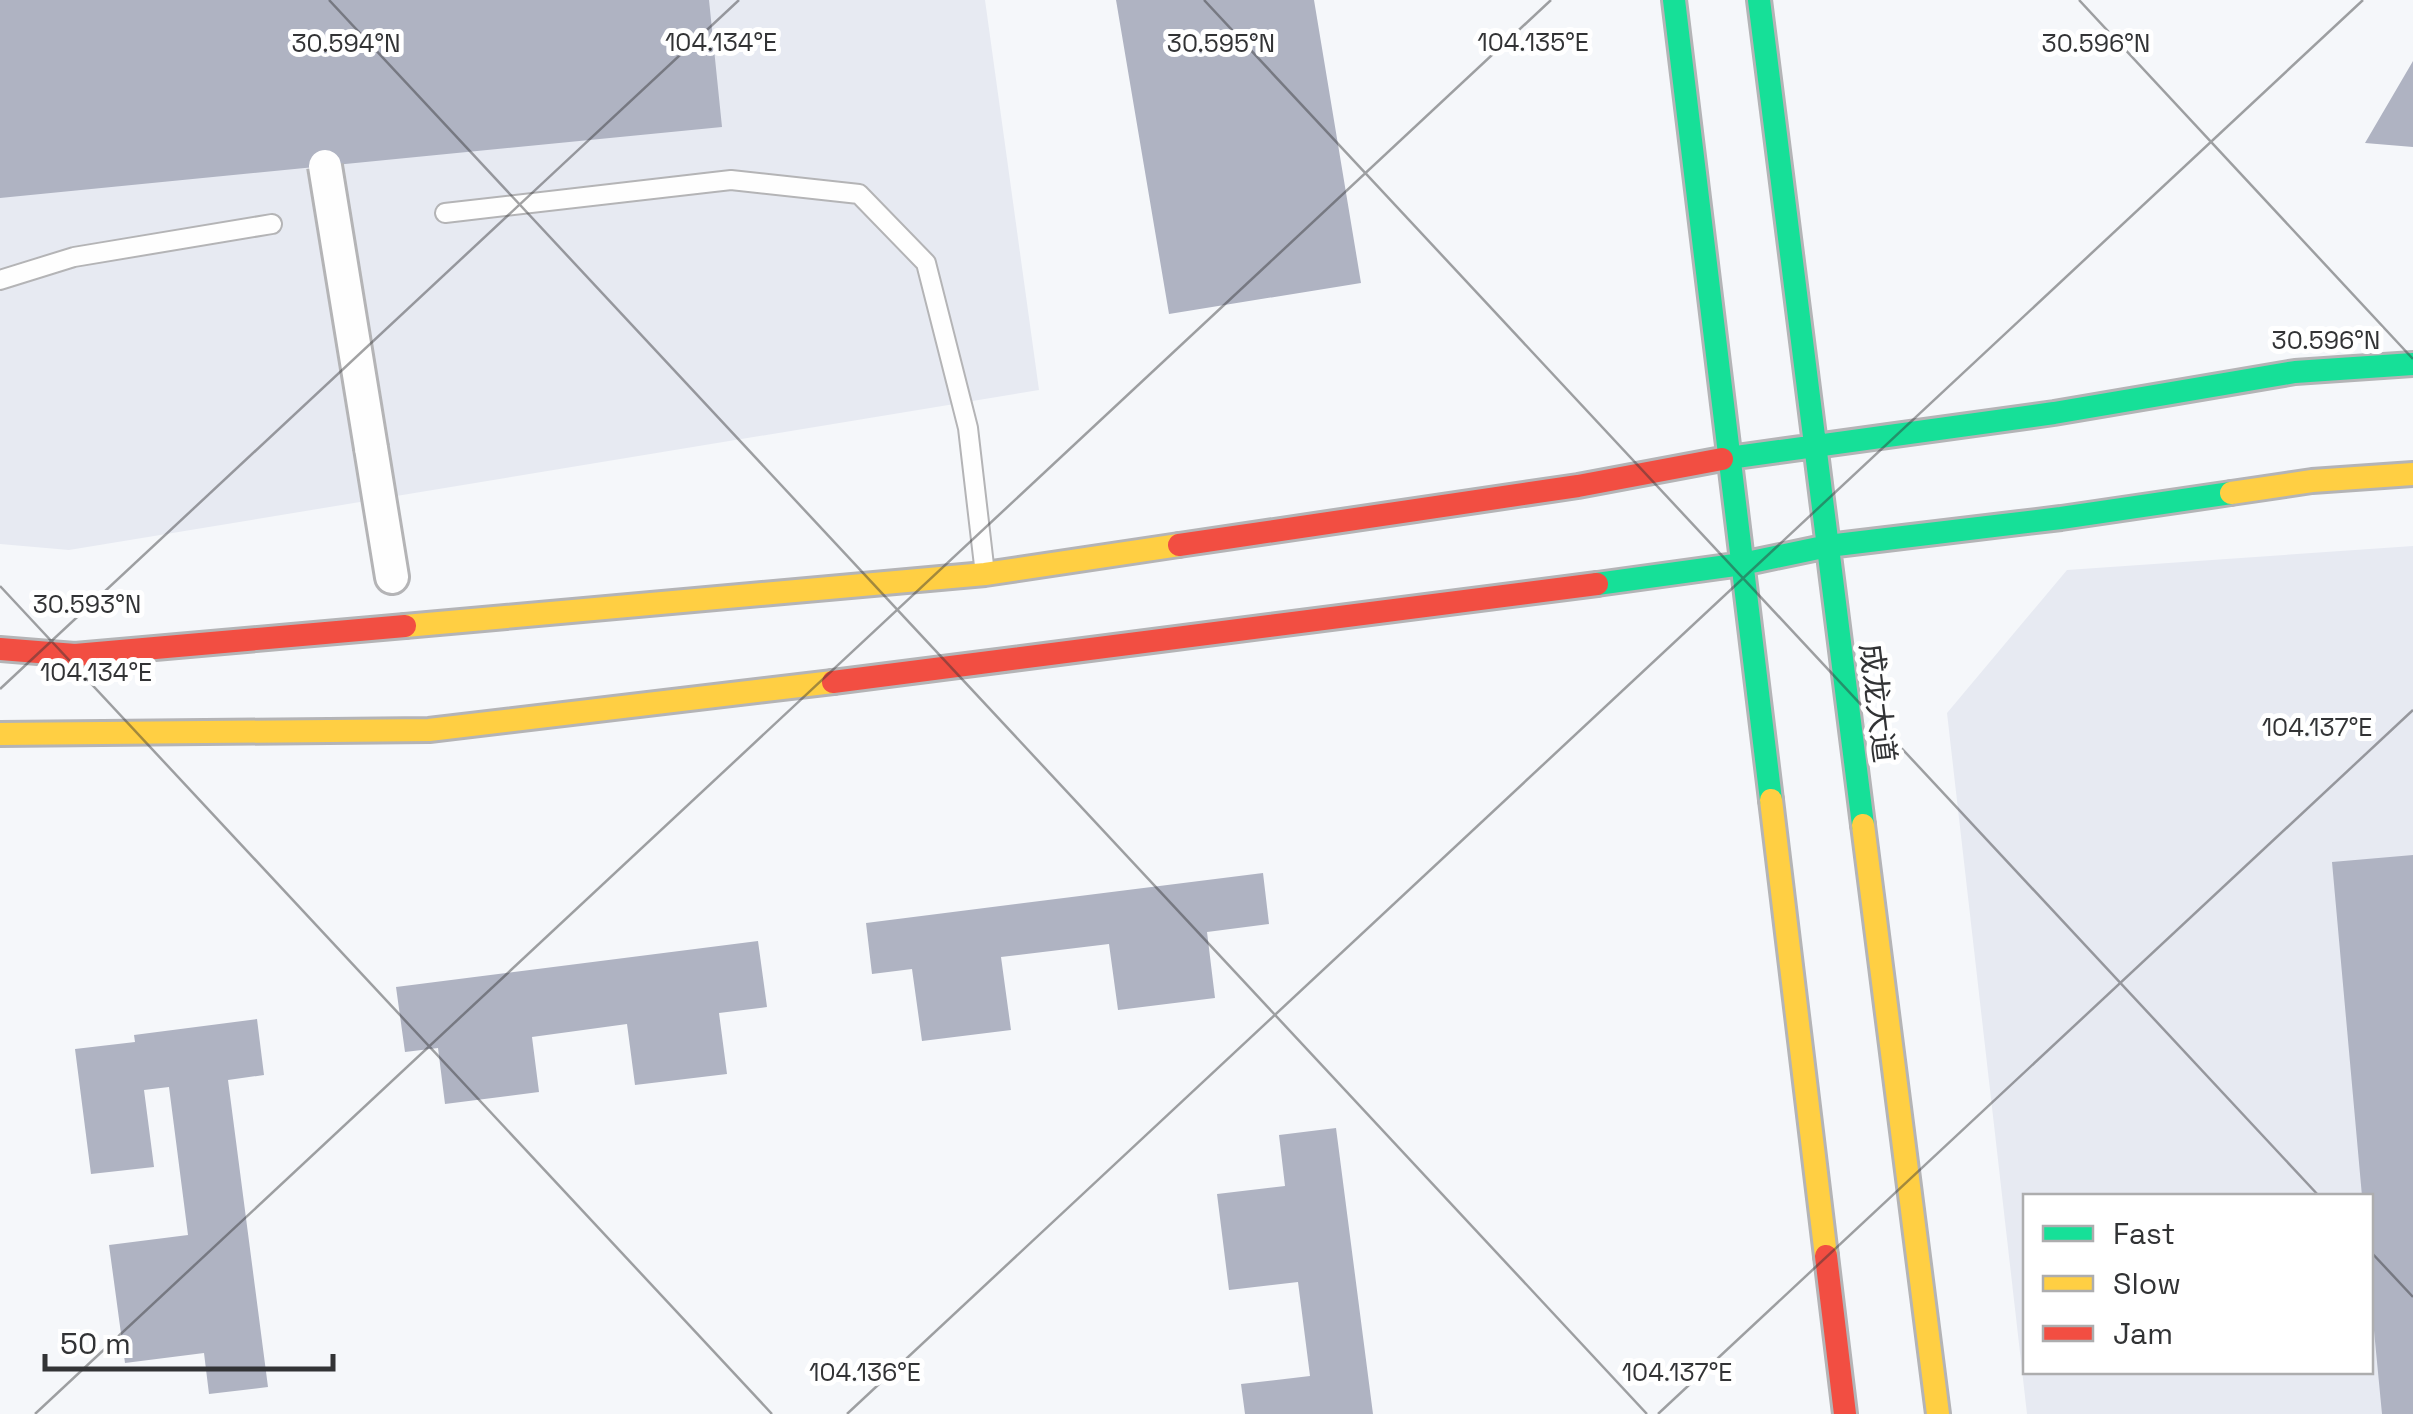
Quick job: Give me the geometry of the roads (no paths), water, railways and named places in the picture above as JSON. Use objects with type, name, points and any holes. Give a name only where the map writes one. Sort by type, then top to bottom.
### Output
[{"type":"main road","points":[[1674,0],[1845,1414]]},
{"type":"main road","name":"成龙大道","points":[[1759,0],[1938,1414]]},
{"type":"main road","points":[[0,650],[76,655],[985,574],[1578,486],[1730,457],[2054,413],[2295,372],[2413,364]]},
{"type":"main road","points":[[0,734],[430,730],[872,678],[1742,564],[1828,546],[2061,518],[2312,481],[2413,474]]},
{"type":"street","points":[[325,166],[392,577]]},
{"type":"lane","points":[[445,213],[731,180],[858,194],[926,264],[968,428],[985,574]]},
{"type":"lane","points":[[0,280],[74,257],[272,224]]}]
